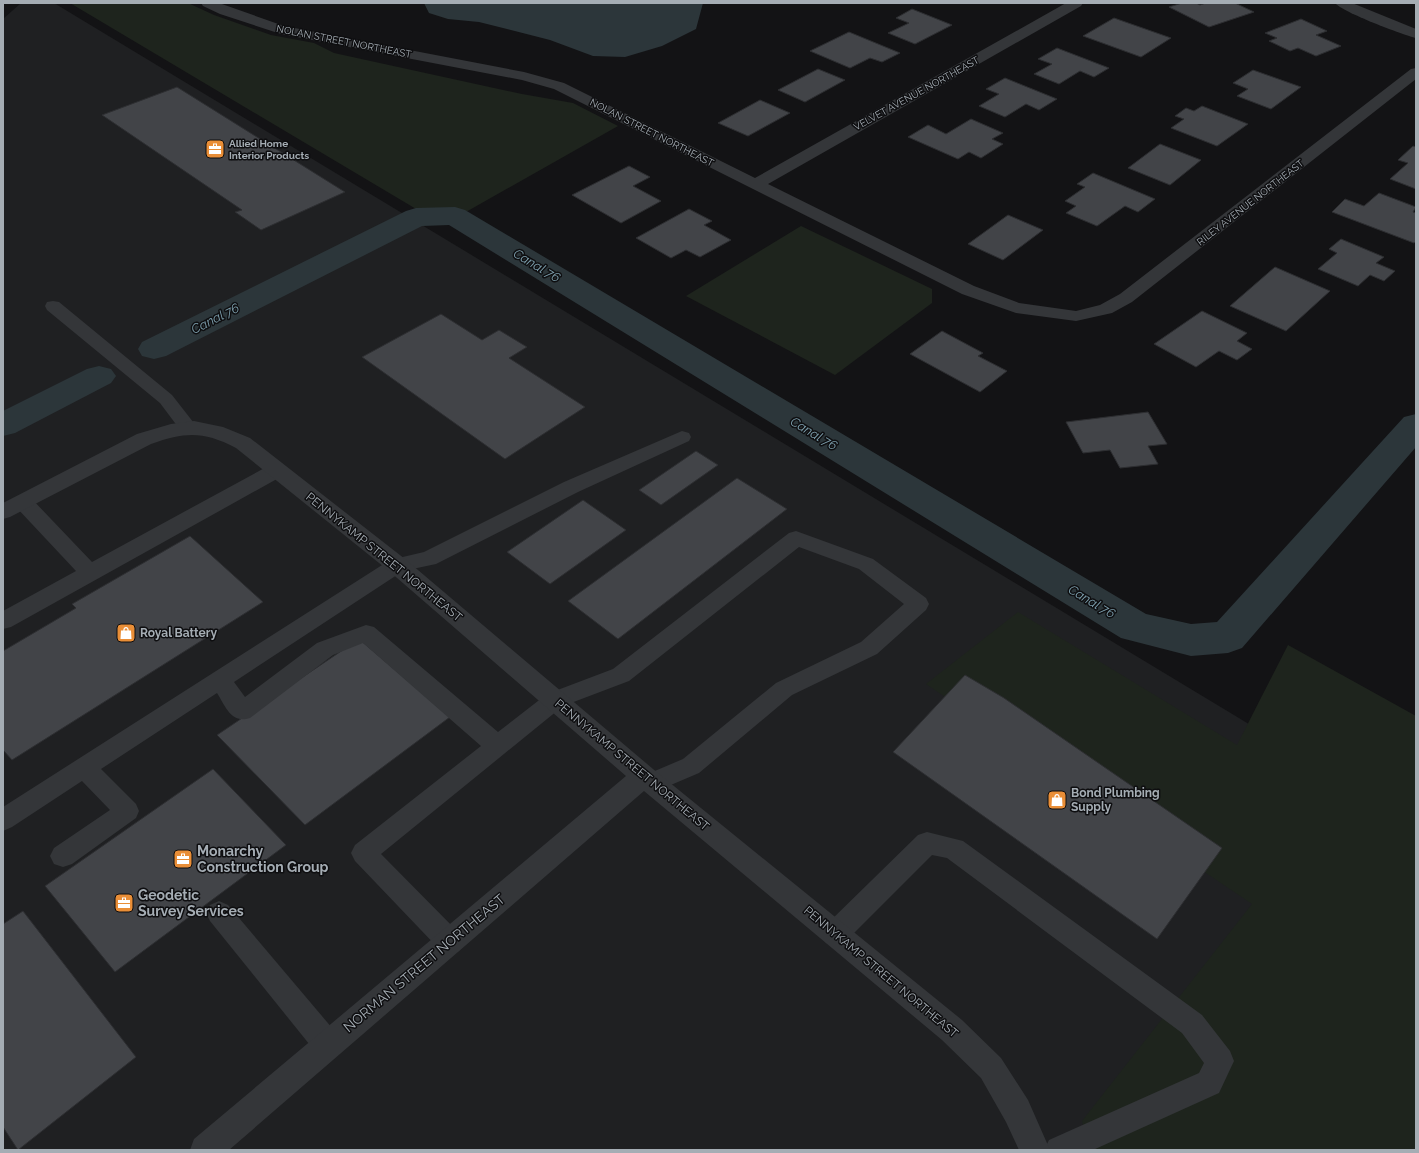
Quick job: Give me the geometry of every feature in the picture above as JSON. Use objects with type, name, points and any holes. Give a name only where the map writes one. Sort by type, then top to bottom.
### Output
[{"type":"street","name":"NOLAN STREET NORTHEAST","points":[[208,3],[225,11],[281,30],[524,76],[559,86],[968,290],[1016,308],[1076,316]]},
{"type":"street","name":"VELVET AVENUE NORTHEAST","points":[[756,184],[1076,3]]},
{"type":"street","points":[[1342,3],[1416,34]]},
{"type":"street","name":"RILEY AVENUE NORTHEAST","points":[[1076,316],[1106,309],[1126,298],[1416,72]]},
{"type":"street","name":"PENNYKAMP STREET NORTHEAST","points":[[3,512],[144,439],[165,431],[188,427],[207,427],[226,434],[243,443],[397,565],[648,780],[952,1030],[991,1068],[1017,1111],[1035,1150]]},
{"type":"street","name":"NORMAN STREET NORTHEAST","points":[[205,1150],[450,942],[648,780]]},
{"type":"lane","points":[[53,306],[166,399],[188,427]]},
{"type":"lane","points":[[3,820],[397,565],[430,559],[571,486],[682,437]]},
{"type":"lane","points":[[3,621],[277,470]]},
{"type":"lane","points":[[23,502],[90,573]]},
{"type":"lane","points":[[450,942],[364,853],[555,700],[622,674],[796,538],[866,564],[918,604],[870,648],[784,689],[692,766],[648,780]]},
{"type":"lane","points":[[220,679],[242,711],[325,649],[366,633],[498,746]]},
{"type":"lane","points":[[63,856],[127,811],[84,767]]},
{"type":"lane","points":[[835,934],[926,843],[954,849],[1192,1024],[1220,1061],[1209,1083],[1059,1150]]},
{"type":"lane","points":[[219,913],[328,1045]]},
{"type":"shaded area","points":[[21,3],[54,3],[1416,825],[1416,1150],[3,1150],[3,19]]},
{"type":"shaded area","points":[[70,3],[188,3],[214,15],[271,35],[314,43],[334,53],[522,94],[573,103],[618,126],[443,225]]},
{"type":"shaded area","points":[[424,3],[703,3],[696,29],[662,46],[625,57],[593,56],[550,40],[479,22],[448,19],[429,13]]},
{"type":"shaded area","points":[[801,226],[932,289],[932,303],[835,375],[686,296]]},
{"type":"shaded area","points":[[1018,612],[1237,745],[1288,645],[1416,716],[1416,1150],[1090,1150],[1082,1121],[1252,904],[926,684]]},
{"type":"building","points":[[1182,3],[1196,3],[1200,5],[1206,3],[1235,3],[1254,12],[1209,27],[1169,7]]},
{"type":"building","points":[[912,9],[952,25],[915,44],[888,33],[909,23],[896,18]]},
{"type":"building","points":[[1114,18],[1171,38],[1141,57],[1083,36]]},
{"type":"building","points":[[1301,19],[1327,31],[1316,35],[1341,46],[1316,56],[1298,48],[1290,51],[1269,41],[1277,38],[1265,33]]},
{"type":"building","points":[[849,32],[900,53],[882,62],[870,58],[850,68],[810,51]]},
{"type":"building","points":[[1057,48],[1109,68],[1094,77],[1080,71],[1059,84],[1034,74],[1052,64],[1038,59]]},
{"type":"building","points":[[818,69],[845,80],[805,102],[778,90]]},
{"type":"building","points":[[1253,70],[1301,87],[1271,109],[1237,96],[1248,89],[1233,83]]},
{"type":"building","points":[[1005,78],[1057,99],[1039,110],[1026,104],[1005,117],[979,106],[999,94],[986,89]]},
{"type":"building","points":[[177,87],[345,192],[261,230],[235,212],[242,210],[102,115]]},
{"type":"building","points":[[760,100],[790,113],[748,136],[718,123]]},
{"type":"building","points":[[1202,106],[1248,124],[1217,146],[1171,128],[1184,119],[1175,116],[1186,108],[1194,111]]},
{"type":"building","points":[[971,119],[1003,133],[992,139],[1003,144],[981,158],[969,152],[958,159],[908,137],[928,125],[946,134]]},
{"type":"building","points":[[1160,144],[1201,160],[1170,185],[1128,168]]},
{"type":"building","points":[[1413,146],[1416,147],[1416,189],[1390,179],[1408,163],[1398,160]]},
{"type":"building","points":[[629,166],[650,177],[633,186],[661,201],[621,223],[572,195]]},
{"type":"building","points":[[1093,173],[1155,199],[1138,212],[1125,206],[1097,226],[1066,213],[1076,206],[1065,201],[1085,187],[1077,184]]},
{"type":"building","points":[[1379,193],[1416,207],[1413,212],[1416,213],[1416,241],[1414,243],[1332,212],[1345,199],[1364,206]]},
{"type":"building","points":[[689,209],[712,221],[704,225],[731,240],[700,257],[686,250],[671,258],[636,238]]},
{"type":"building","points":[[1008,215],[1043,230],[1003,260],[968,244]]},
{"type":"building","points":[[1341,239],[1384,257],[1376,263],[1395,271],[1384,281],[1370,275],[1358,286],[1318,269],[1337,253],[1329,249]]},
{"type":"building","points":[[1275,267],[1330,291],[1286,331],[1230,306]]},
{"type":"building","points":[[1202,311],[1247,333],[1237,341],[1252,349],[1237,360],[1219,351],[1196,367],[1154,344]]},
{"type":"building","points":[[441,314],[482,340],[499,330],[527,347],[509,358],[585,407],[505,459],[362,357]]},
{"type":"building","points":[[942,331],[983,353],[978,356],[1007,371],[980,392],[910,354]]},
{"type":"building","points":[[1148,412],[1167,444],[1148,446],[1158,464],[1120,468],[1110,450],[1083,453],[1066,422]]},
{"type":"building","points":[[696,451],[718,465],[661,505],[639,490]]},
{"type":"building","points":[[737,478],[787,509],[618,639],[568,601]]},
{"type":"building","points":[[583,500],[626,530],[550,584],[507,552]]},
{"type":"building","points":[[190,536],[263,602],[12,760],[3,750],[3,651],[76,608],[72,604]]},
{"type":"building","points":[[359,639],[450,717],[305,825],[217,735]]},
{"type":"building","name":"Bond Plumbing Supply","points":[[965,675],[1004,698],[1222,848],[1157,939],[893,752]]},
{"type":"building","points":[[213,769],[286,845],[115,972],[45,886]]},
{"type":"building","points":[[23,911],[136,1057],[18,1150],[3,1127],[3,924]]},
{"type":"waterway","name":"Canal 76","points":[[154,349],[416,217],[455,216],[1135,627],[1191,640],[1228,637],[1416,425]]},
{"type":"waterway","name":"Canal 76","points":[[3,425],[99,376]]},
{"type":"place","name":"Allied Home Interior Products","points":[[215,149]]},
{"type":"place","name":"Royal Battery","points":[[126,633]]},
{"type":"place","name":"Bond Plumbing Supply","points":[[1057,800]]},
{"type":"place","name":"Monarchy Construction Group","points":[[183,859]]},
{"type":"place","name":"Geodetic Survey Services","points":[[124,903]]}]
